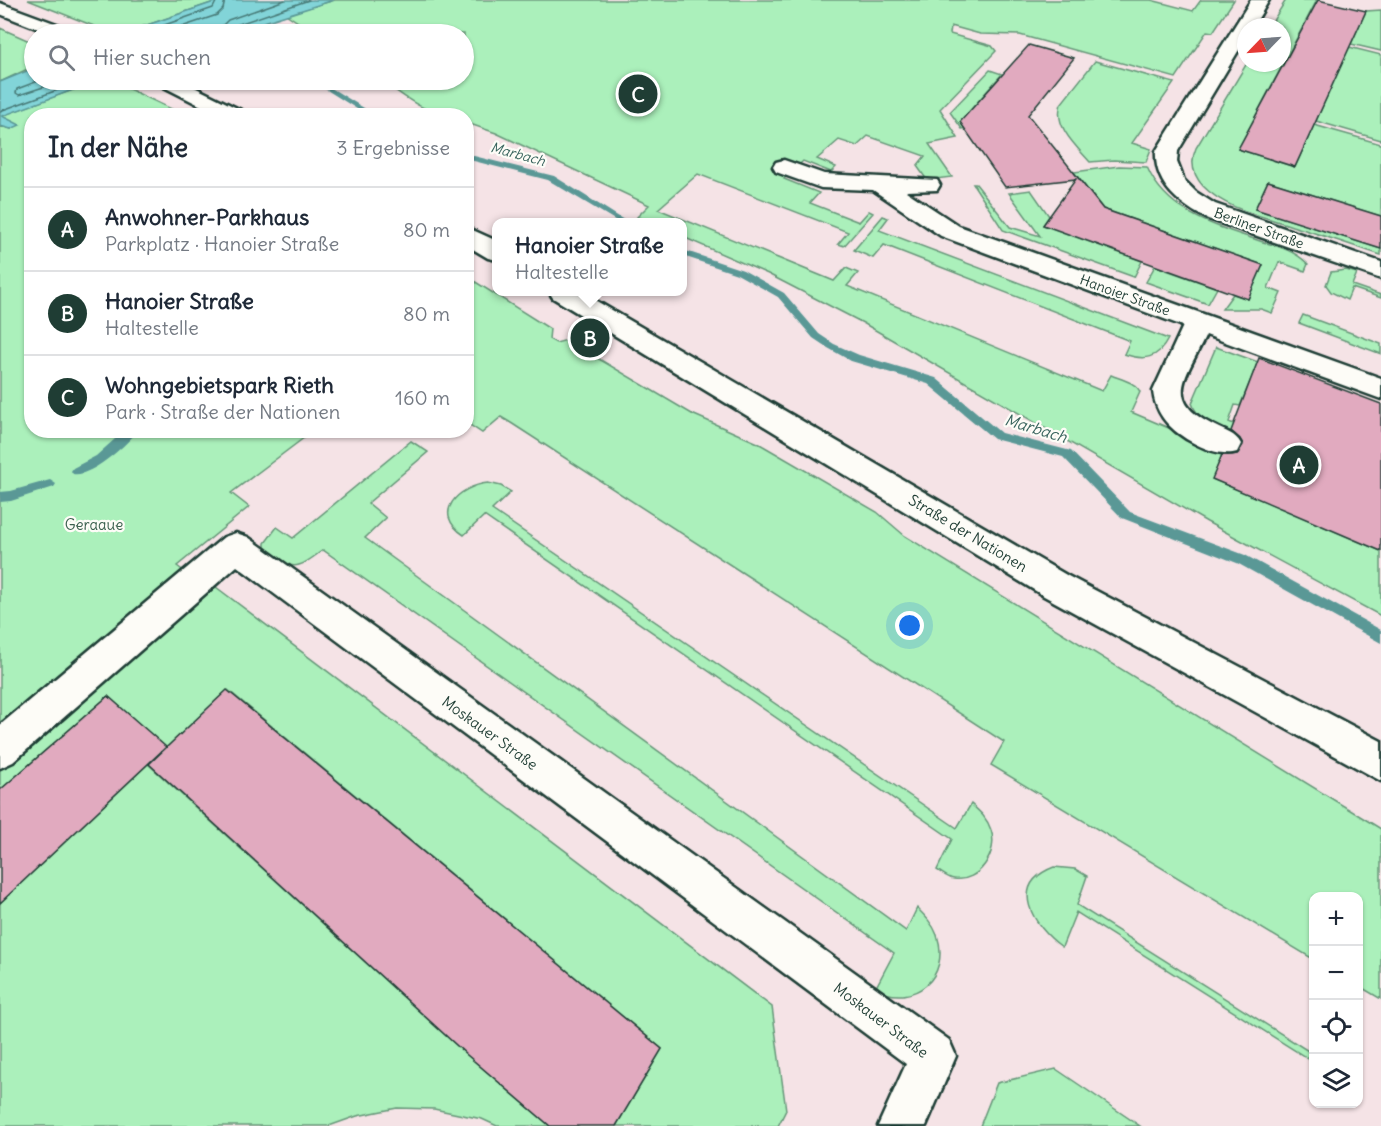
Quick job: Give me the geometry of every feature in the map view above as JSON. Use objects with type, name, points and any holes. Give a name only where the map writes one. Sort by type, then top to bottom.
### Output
[{"type":"street","name":"Berliner Straße","points":[[1260,0],[1167,151],[1165,166],[1168,174],[1192,201],[1216,214],[1381,271]]},
{"type":"street","points":[[0,8],[41,24]]},
{"type":"street","points":[[185,90],[222,108]]},
{"type":"street","points":[[784,167],[821,181],[929,185]]},
{"type":"street","points":[[878,183],[878,215]]},
{"type":"street","name":"Hanoier Straße","points":[[878,183],[950,231],[1381,389]]},
{"type":"street","points":[[474,239],[492,249]]},
{"type":"street","name":"Straße der Nationen","points":[[570,296],[1056,586],[1381,762]]},
{"type":"street","points":[[1199,321],[1167,391],[1167,398],[1176,415],[1186,423],[1226,444]]},
{"type":"street","name":"Moskauer Straße","points":[[0,749],[236,547],[933,1056],[902,1126]]},
{"type":"green space","points":[[28,0],[220,0],[150,24],[89,24]]},
{"type":"green space","points":[[335,0],[1151,0],[1193,11],[1201,0],[1234,0],[1213,32],[1207,31],[1176,78],[1020,35],[980,34],[951,26],[950,34],[992,46],[996,51],[940,109],[958,138],[929,144],[952,177],[927,180],[917,166],[925,156],[868,136],[857,146],[839,140],[817,159],[836,167],[831,172],[803,161],[784,179],[819,193],[810,203],[859,222],[869,211],[873,213],[844,246],[838,244],[848,232],[698,174],[658,209],[680,218],[640,218],[637,217],[649,205],[496,133],[474,125],[474,108],[424,108],[395,90],[474,90],[474,24],[301,24],[286,14]]},
{"type":"green space","points":[[1286,0],[1317,0],[1291,49],[1291,18],[1275,18]]},
{"type":"green space","points":[[1381,10],[1381,51],[1351,44],[1366,11]]},
{"type":"green space","points":[[0,28],[24,39],[24,71],[0,82]]},
{"type":"green space","points":[[1349,47],[1381,55],[1381,140],[1316,121]]},
{"type":"green space","points":[[1095,61],[1174,83],[1132,143],[1151,149],[1146,162],[1114,160],[1090,162],[1063,128],[1059,112],[1061,104]]},
{"type":"green space","points":[[990,70],[1002,74],[966,115],[985,126],[962,129],[950,112]]},
{"type":"green space","points":[[1242,72],[1279,72],[1238,149],[1295,167],[1314,125],[1381,144],[1381,216],[1268,181],[1255,209],[1381,249],[1381,255],[1257,215],[1222,201],[1203,186],[1195,173],[1193,158],[1196,148]]},
{"type":"green space","name":"Geraaue","points":[[72,90],[131,90],[169,108],[24,108],[24,438],[304,438],[231,493],[249,507],[177,566],[185,572],[0,731],[0,126],[11,129],[1,116]]},
{"type":"green space","points":[[1119,166],[1147,167],[1167,196],[1181,207],[1212,224],[1293,253],[1308,264],[1305,271],[1279,262],[1268,288],[1281,293],[1272,313],[1261,309],[1222,309],[1233,294],[1248,299],[1263,265],[1103,209],[1074,172]]},
{"type":"green space","points":[[973,184],[976,184],[1010,227],[1040,236],[1009,193],[1031,190],[1049,216],[1043,225],[1142,261],[1134,277],[1003,230]]},
{"type":"green space","points":[[883,216],[888,218],[879,230],[1168,339],[1160,351],[1150,357],[1131,356],[1124,354],[1130,341],[892,248],[884,245],[873,258],[854,250]]},
{"type":"green space","points":[[687,221],[834,281],[846,268],[858,273],[847,286],[1102,391],[1111,375],[1131,383],[1140,392],[1131,412],[1223,451],[1213,479],[1381,551],[1381,616],[1207,522],[863,323],[768,274],[687,239]]},
{"type":"green space","points":[[1155,266],[1217,288],[1208,304],[1146,282]]},
{"type":"green space","points":[[1346,270],[1357,273],[1352,285],[1381,295],[1381,298],[1352,288],[1347,300],[1331,292],[1326,285],[1331,272]]},
{"type":"green space","points":[[474,281],[492,292],[492,296],[498,296],[550,329],[549,339],[556,343],[567,340],[692,414],[758,443],[877,512],[905,536],[1381,829],[1381,999],[1363,988],[1363,892],[1309,892],[1309,957],[991,765],[1004,742],[501,417],[482,433],[474,428]]},
{"type":"green space","points":[[1303,315],[1381,344],[1381,354],[1299,323]]},
{"type":"green space","points":[[1216,347],[1258,362],[1240,406],[1235,405],[1229,422],[1234,424],[1231,432],[1203,418],[1194,409],[1192,403]]},
{"type":"green space","points":[[411,441],[428,452],[368,503],[386,518],[365,538],[906,931],[917,908],[933,927],[940,950],[939,964],[934,976],[926,985],[915,992],[903,995],[889,994],[875,989],[894,953],[323,550],[306,562],[294,566],[282,562],[265,550],[265,543],[277,527],[293,538]]},
{"type":"green space","points":[[488,483],[501,486],[511,492],[492,510],[957,828],[971,804],[985,819],[991,830],[992,848],[985,864],[979,871],[963,879],[950,878],[937,870],[952,839],[484,516],[464,535],[454,527],[449,518],[452,502],[467,489]]},
{"type":"green space","points":[[212,584],[772,1007],[786,1110],[778,1126],[616,1126],[662,1049],[228,690],[166,748],[108,696],[0,790],[0,767]]},
{"type":"green space","points":[[148,764],[467,1055],[550,1126],[497,1126],[482,1119],[434,1109],[397,1108],[357,1116],[329,1126],[0,1126],[0,903]]},
{"type":"green space","points":[[1054,867],[1075,869],[1087,876],[1077,905],[1309,1051],[1309,1059],[1076,912],[1062,947],[1042,928],[1030,906],[1028,895],[1031,884],[1040,875]]},
{"type":"green space","points":[[1056,1069],[1140,1126],[980,1126],[997,1083]]},
{"type":"water","points":[[220,0],[334,0],[258,24],[150,24]]},
{"type":"water","points":[[24,72],[24,90],[73,90],[2,116],[20,125],[11,129],[0,126],[0,82]]},
{"type":"building","points":[[1318,0],[1366,11],[1295,167],[1238,149],[1279,72],[1291,72],[1291,50]]},
{"type":"building","points":[[1029,45],[1074,58],[1028,115],[1103,209],[1263,265],[1248,299],[1043,225],[1076,179],[1005,187],[960,122]]},
{"type":"building","points":[[1268,181],[1381,216],[1381,249],[1255,209]]},
{"type":"building","points":[[1259,358],[1381,404],[1381,551],[1212,479],[1222,455],[1237,454],[1243,445],[1231,431]]},
{"type":"building","points":[[227,690],[662,1049],[616,1126],[550,1126],[467,1055],[149,764]]},
{"type":"building","points":[[108,696],[166,747],[0,903],[0,790]]},
{"type":"waterway","name":"Marbach","points":[[331,90],[361,108]]},
{"type":"waterway","name":"Marbach","points":[[474,158],[551,178],[616,218]]},
{"type":"waterway","name":"Marbach","points":[[687,254],[740,272],[781,295],[816,336],[831,346],[855,358],[932,381],[998,436],[1067,454],[1126,515],[1241,559],[1381,637]]},
{"type":"waterway","points":[[77,471],[100,459],[124,438]]},
{"type":"waterway","points":[[0,497],[11,496],[50,484]]},
{"type":"place","name":"Wohngebietspark Rieth","points":[[638,94]]},
{"type":"place","name":"Hanoier Straße","points":[[590,338]]},
{"type":"place","name":"Anwohner-Parkhaus","points":[[1299,465]]}]
